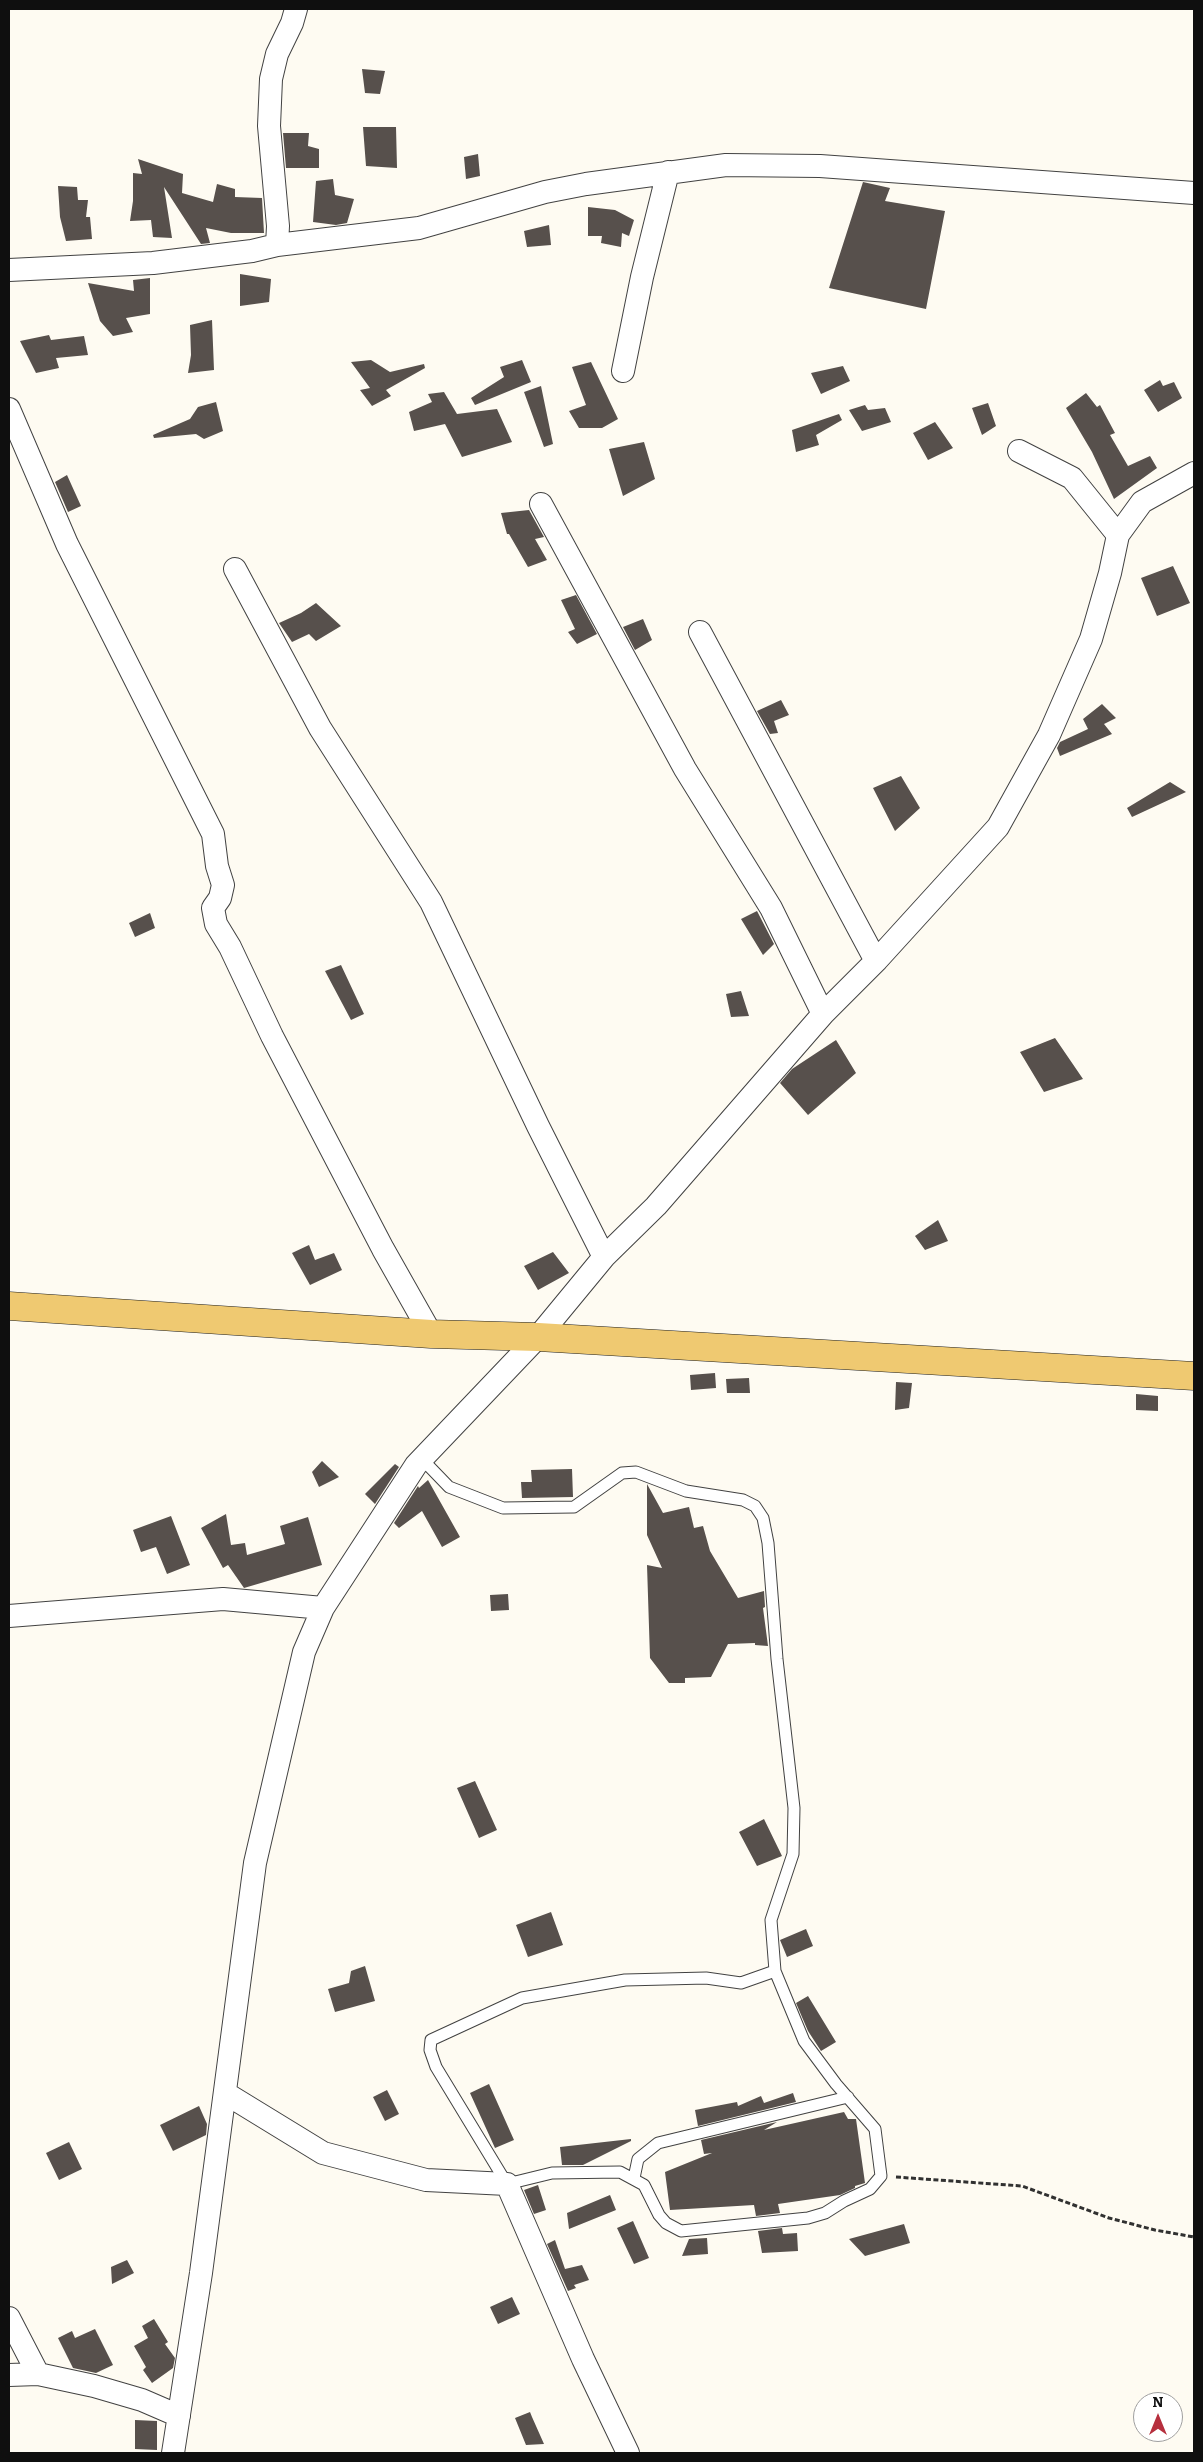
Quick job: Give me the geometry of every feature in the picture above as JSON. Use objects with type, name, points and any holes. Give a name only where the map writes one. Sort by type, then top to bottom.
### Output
[{"type":"main road","points":[[9,1306],[431,1334],[538,1337],[1194,1376]]},
{"type":"street","points":[[276,245],[278,226],[268,126],[271,79],[276,54],[292,23],[296,9]]},
{"type":"street","points":[[9,270],[153,263],[252,251],[276,245],[418,228],[545,192],[668,172],[726,165],[820,166],[1194,193]]},
{"type":"street","points":[[623,371],[642,277],[668,172]]},
{"type":"street","points":[[9,409],[66,544],[213,834],[217,866],[223,885],[220,898],[213,908],[216,924],[230,947],[272,1036],[383,1249],[431,1334]]},
{"type":"street","points":[[1019,451],[1072,478],[1118,535]]},
{"type":"street","points":[[173,2453],[256,1863],[304,1652],[324,1608],[368,1535],[422,1459],[538,1337],[604,1257],[656,1206],[823,1014],[876,961],[998,828],[1049,736],[1091,639],[1110,573],[1118,535],[1142,502],[1194,473]]},
{"type":"street","points":[[541,504],[685,769],[771,908],[823,1014]]},
{"type":"street","points":[[235,569],[320,728],[431,902],[538,1126],[604,1257]]},
{"type":"street","points":[[700,632],[876,961]]},
{"type":"street","points":[[9,1616],[223,1599],[324,1608]]},
{"type":"street","points":[[225,2093],[324,2153],[426,2180],[507,2184],[583,2359],[628,2453]]},
{"type":"street","points":[[9,2318],[38,2374]]},
{"type":"street","points":[[9,2375],[38,2374],[94,2386],[142,2400],[179,2416]]},
{"type":"lane","points":[[422,1459],[449,1487],[503,1508],[574,1507],[622,1473],[636,1472],[686,1491],[744,1500],[755,1506],[763,1518],[768,1543],[777,1659],[794,1808],[793,1854],[771,1920],[775,1971],[804,2040],[848,2098],[875,2129],[881,2176],[870,2188],[825,2213],[808,2218],[681,2231],[666,2223],[659,2216],[644,2185],[620,2172],[552,2173],[507,2184],[436,2067],[430,2050],[431,2040],[522,1998],[625,1980],[706,1978],[741,1983],[775,1971]]},
{"type":"lane","points":[[634,2178],[638,2159],[658,2143],[848,2098]]},
{"type":"path","points":[[881,2176],[1022,2186],[1109,2218],[1194,2237]]},
{"type":"building","points":[[362,69],[385,71],[380,94],[365,93]]},
{"type":"building","points":[[363,127],[396,127],[397,168],[366,166]]},
{"type":"building","points":[[283,133],[309,133],[308,146],[319,149],[319,168],[286,168]]},
{"type":"building","points":[[478,154],[480,176],[466,179],[464,157]]},
{"type":"building","points":[[138,159],[183,174],[182,193],[213,202],[217,184],[235,189],[235,197],[262,198],[264,233],[231,233],[206,228],[210,243],[201,244],[164,187],[172,238],[153,237],[151,220],[130,221],[133,201],[133,173],[142,174]]},
{"type":"building","points":[[333,179],[335,195],[354,199],[347,223],[336,225],[313,222],[316,181]]},
{"type":"building","points":[[863,182],[890,188],[885,201],[945,211],[926,309],[829,288]]},
{"type":"building","points":[[58,186],[77,187],[78,200],[88,200],[86,217],[90,217],[92,239],[66,241],[60,217]]},
{"type":"building","points":[[588,207],[615,210],[634,220],[629,236],[622,233],[621,247],[601,243],[602,236],[588,236]]},
{"type":"building","points":[[549,225],[551,245],[527,247],[524,231]]},
{"type":"building","points":[[240,274],[271,279],[269,302],[240,306]]},
{"type":"building","points":[[150,278],[150,314],[126,318],[133,332],[113,336],[100,321],[88,283],[134,291],[133,280]]},
{"type":"building","points":[[212,320],[214,370],[188,373],[191,355],[190,325]]},
{"type":"building","points":[[49,335],[51,340],[84,336],[88,355],[56,358],[59,368],[36,373],[20,341]]},
{"type":"building","points":[[371,360],[390,372],[424,364],[425,368],[386,390],[391,396],[372,406],[360,390],[370,388],[351,362]]},
{"type":"building","points":[[522,360],[531,382],[475,405],[471,398],[504,377],[500,367]]},
{"type":"building","points":[[591,362],[618,419],[602,428],[579,428],[569,411],[586,405],[572,367]]},
{"type":"building","points":[[843,366],[850,381],[821,394],[811,373]]},
{"type":"building","points":[[1160,380],[1163,386],[1174,382],[1182,398],[1158,412],[1144,390]]},
{"type":"building","points":[[541,386],[553,444],[544,447],[524,392]]},
{"type":"building","points":[[444,392],[457,414],[497,409],[512,442],[462,457],[445,424],[414,431],[409,412],[432,402],[428,394]]},
{"type":"building","points":[[1086,393],[1097,407],[1100,405],[1115,433],[1110,435],[1128,466],[1150,456],[1157,468],[1114,499],[1092,452],[1066,408]]},
{"type":"building","points":[[216,402],[223,431],[204,439],[196,434],[154,438],[153,435],[190,419],[198,407]]},
{"type":"building","points":[[988,403],[996,426],[982,435],[972,408]]},
{"type":"building","points":[[865,405],[868,410],[885,408],[891,422],[862,431],[849,410]]},
{"type":"building","points":[[839,414],[842,420],[816,435],[819,445],[796,452],[792,430]]},
{"type":"building","points":[[935,422],[953,448],[928,460],[913,433]]},
{"type":"building","points":[[644,442],[655,479],[623,496],[609,449]]},
{"type":"building","points":[[67,475],[81,506],[68,512],[55,482]]},
{"type":"building","points":[[529,510],[544,537],[535,539],[547,560],[528,567],[509,534],[507,534],[501,513]]},
{"type":"building","points":[[1173,566],[1190,603],[1157,616],[1141,578]]},
{"type":"building","points":[[576,595],[597,634],[577,644],[568,632],[575,629],[561,600]]},
{"type":"building","points":[[316,603],[341,626],[316,641],[309,634],[292,642],[279,623],[301,613]]},
{"type":"building","points":[[643,619],[652,640],[635,650],[623,627]]},
{"type":"building","points":[[781,700],[789,715],[774,721],[778,733],[770,734],[757,711]]},
{"type":"building","points":[[1102,704],[1116,718],[1104,724],[1112,734],[1060,756],[1057,748],[1060,742],[1088,729],[1083,719]]},
{"type":"building","points":[[901,776],[920,808],[895,831],[873,788]]},
{"type":"building","points":[[1170,782],[1186,792],[1132,817],[1127,808]]},
{"type":"building","points":[[757,911],[774,944],[763,955],[741,919]]},
{"type":"building","points":[[150,913],[155,928],[135,937],[129,923]]},
{"type":"building","points":[[341,965],[364,1014],[351,1020],[325,971]]},
{"type":"building","points":[[741,991],[749,1016],[731,1017],[726,994]]},
{"type":"building","points":[[1055,1038],[1083,1079],[1044,1092],[1020,1052]]},
{"type":"building","points":[[836,1040],[856,1073],[808,1115],[780,1083],[792,1069]]},
{"type":"building","points":[[938,1220],[948,1241],[925,1250],[915,1236]]},
{"type":"building","points":[[309,1245],[315,1260],[334,1253],[342,1270],[310,1285],[292,1253]]},
{"type":"building","points":[[553,1252],[569,1273],[538,1290],[524,1266]]},
{"type":"building","points":[[715,1373],[716,1388],[691,1390],[690,1375]]},
{"type":"building","points":[[749,1378],[750,1393],[727,1393],[726,1379]]},
{"type":"building","points":[[896,1382],[912,1383],[909,1408],[895,1410]]},
{"type":"building","points":[[1136,1394],[1158,1396],[1158,1411],[1136,1410]]},
{"type":"building","points":[[322,1461],[339,1477],[319,1487],[312,1472]]},
{"type":"building","points":[[395,1464],[399,1467],[375,1504],[365,1494]]},
{"type":"building","points":[[572,1469],[573,1497],[522,1498],[521,1482],[532,1482],[531,1470]]},
{"type":"building","points":[[428,1480],[460,1537],[442,1547],[422,1511],[399,1528],[394,1523],[418,1486],[419,1488]]},
{"type":"building","points":[[647,1484],[663,1513],[689,1507],[694,1528],[703,1526],[710,1551],[738,1598],[764,1591],[765,1607],[763,1608],[768,1646],[755,1645],[755,1643],[728,1644],[711,1677],[685,1678],[685,1683],[669,1683],[650,1658],[647,1565],[662,1568],[647,1535]]},
{"type":"building","points":[[226,1514],[231,1545],[245,1543],[247,1555],[285,1544],[280,1526],[308,1517],[322,1565],[244,1588],[228,1565],[223,1568],[201,1528]]},
{"type":"building","points":[[171,1516],[190,1565],[167,1574],[156,1547],[141,1552],[133,1530]]},
{"type":"building","points":[[508,1594],[509,1610],[491,1611],[490,1595]]},
{"type":"building","points":[[475,1781],[497,1830],[479,1838],[457,1788]]},
{"type":"building","points":[[764,1819],[782,1856],[757,1866],[739,1832]]},
{"type":"building","points":[[551,1912],[563,1945],[528,1957],[516,1925]]},
{"type":"building","points":[[806,1929],[813,1946],[787,1957],[780,1940]]},
{"type":"building","points":[[365,1966],[375,2001],[335,2012],[328,1989],[349,1983],[351,1971]]},
{"type":"building","points":[[808,1996],[836,2042],[821,2051],[808,2031],[796,2003]]},
{"type":"building","points":[[489,2084],[514,2140],[495,2148],[470,2093]]},
{"type":"building","points":[[387,2090],[399,2114],[385,2121],[373,2097]]},
{"type":"building","points":[[793,2093],[796,2102],[698,2126],[695,2110],[737,2102],[738,2106],[761,2096],[764,2103]]},
{"type":"building","points":[[199,2106],[207,2124],[206,2135],[173,2151],[160,2125]]},
{"type":"building","points":[[844,2112],[848,2119],[856,2119],[865,2183],[855,2186],[855,2188],[840,2195],[778,2204],[780,2213],[756,2216],[754,2205],[670,2210],[665,2172],[712,2153],[704,2154],[701,2140],[777,2122],[764,2130]]},
{"type":"building","points":[[631,2139],[631,2141],[583,2165],[562,2165],[560,2147]]},
{"type":"building","points":[[69,2142],[82,2169],[59,2180],[46,2153]]},
{"type":"building","points":[[538,2185],[546,2210],[534,2214],[524,2190]]},
{"type":"building","points":[[610,2195],[616,2210],[569,2229],[567,2213]]},
{"type":"building","points":[[633,2221],[649,2258],[634,2264],[617,2228]]},
{"type":"building","points":[[904,2224],[910,2243],[865,2256],[849,2239]]},
{"type":"building","points":[[782,2228],[783,2234],[797,2233],[798,2251],[762,2253],[758,2231]]},
{"type":"building","points":[[707,2238],[708,2254],[682,2256],[689,2239]]},
{"type":"building","points":[[555,2240],[565,2269],[582,2265],[589,2280],[574,2285],[576,2288],[568,2291],[547,2244]]},
{"type":"building","points":[[127,2260],[134,2273],[112,2284],[111,2267]]},
{"type":"building","points":[[512,2297],[520,2314],[498,2324],[490,2307]]},
{"type":"building","points":[[154,2319],[168,2342],[165,2344],[175,2358],[173,2368],[152,2383],[143,2370],[146,2367],[134,2346],[148,2338],[142,2326]]},
{"type":"building","points":[[95,2329],[113,2365],[96,2373],[73,2368],[58,2338],[72,2331],[75,2338]]},
{"type":"building","points":[[530,2412],[544,2444],[526,2445],[515,2418]]},
{"type":"building","points":[[135,2420],[157,2421],[157,2450],[135,2449]]}]
